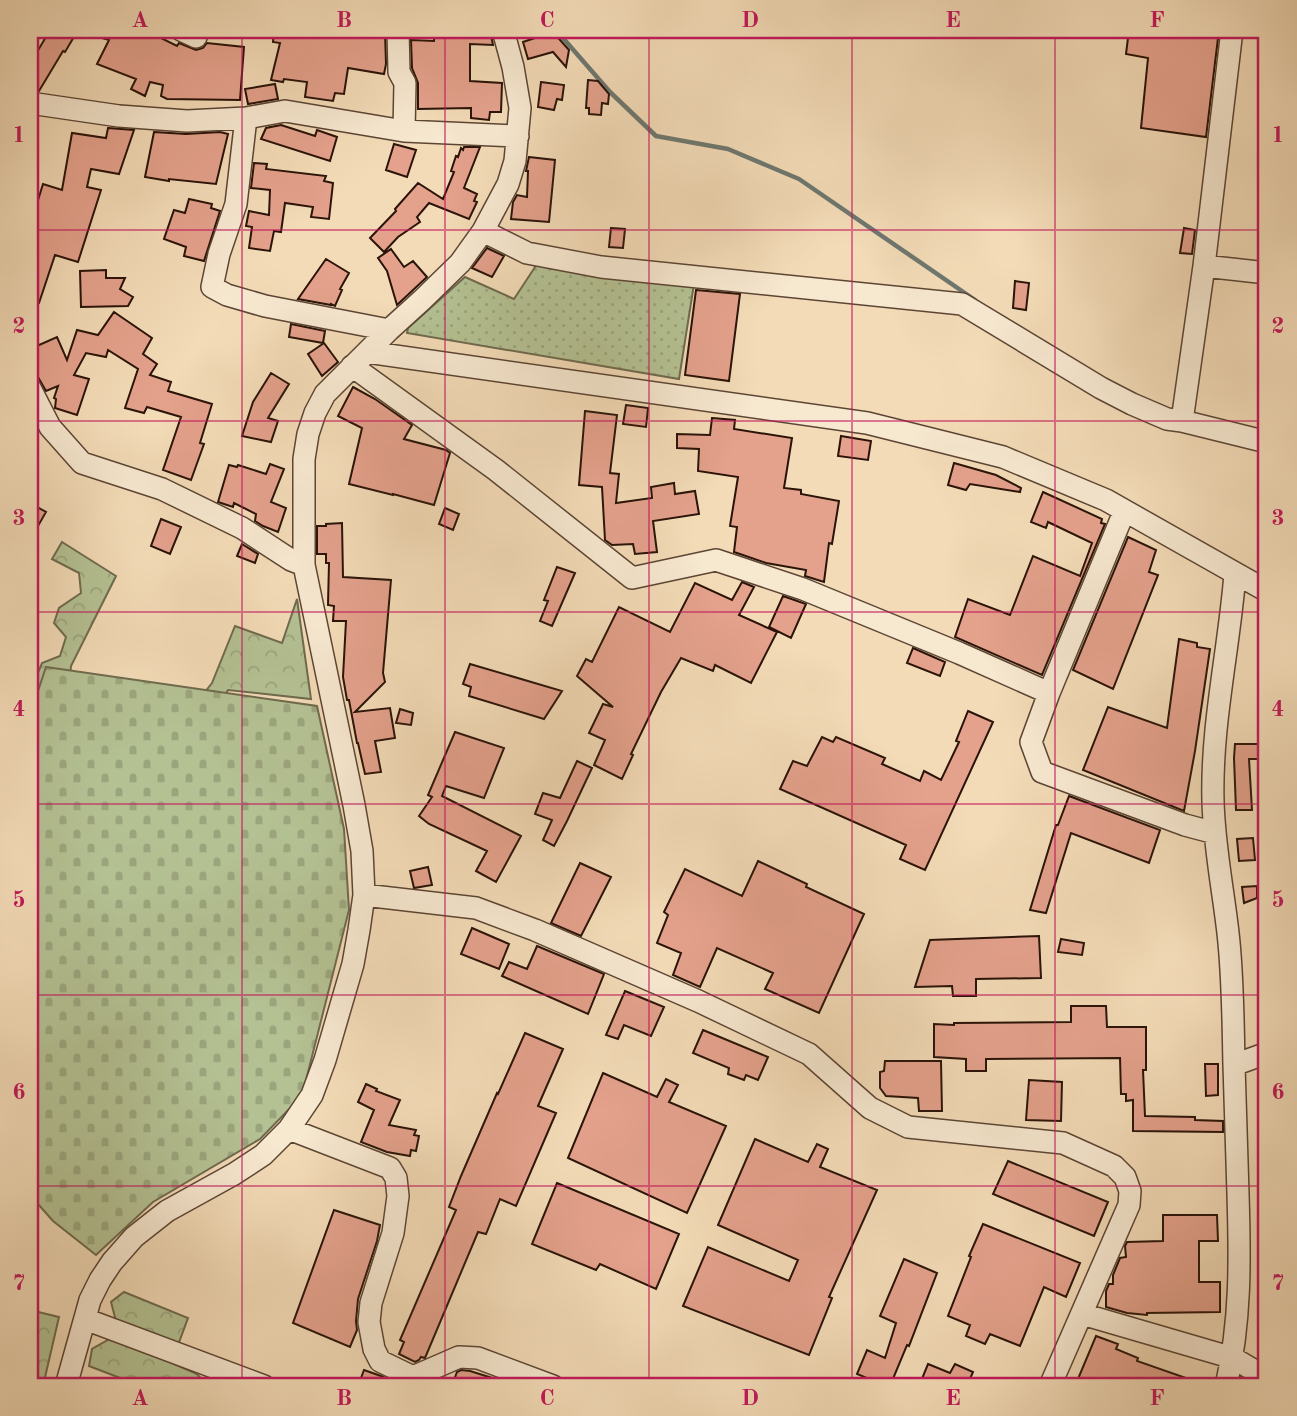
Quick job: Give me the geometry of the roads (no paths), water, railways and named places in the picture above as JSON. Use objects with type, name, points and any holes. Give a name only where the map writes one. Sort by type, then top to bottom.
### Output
[{"type":"street","points":[[398,30],[399,72],[405,83],[404,131]]},
{"type":"street","points":[[66,1386],[90,1300],[112,1262],[134,1237],[167,1210],[263,1155],[289,1129],[312,1095],[325,1060],[353,964],[364,895],[362,851],[354,804],[304,565],[304,459],[308,434],[325,394],[460,263],[483,231],[508,184],[515,161],[520,108],[503,30]]},
{"type":"street","points":[[1183,415],[1232,30]]},
{"type":"street","points":[[30,103],[119,116],[187,121],[246,118],[285,111],[404,131],[518,136]]},
{"type":"street","points":[[246,118],[236,204],[219,254],[212,286],[227,295],[265,306],[389,330]]},
{"type":"street","points":[[483,231],[527,253],[601,267],[962,304],[1101,388],[1167,419],[1183,415],[1267,442]]},
{"type":"street","points":[[1204,266],[1267,273]]},
{"type":"street","points":[[359,359],[800,412],[878,425],[1003,457],[1097,496],[1267,590]]},
{"type":"street","points":[[359,359],[632,578],[716,561],[803,589],[1049,693]]},
{"type":"street","points":[[30,388],[50,426],[82,463],[162,489],[242,528],[291,560],[304,565]]},
{"type":"street","points":[[1125,512],[1031,742],[1042,772],[1185,825],[1215,833]]},
{"type":"street","points":[[1226,1386],[1233,1358],[1240,1260],[1228,935],[1213,801],[1217,715],[1236,574]]},
{"type":"street","points":[[364,895],[476,908],[698,1000],[808,1054],[870,1108],[908,1127],[1063,1143],[1114,1166],[1125,1177],[1130,1191],[1129,1205],[1050,1386]]},
{"type":"street","points":[[1234,1065],[1267,1053]]},
{"type":"street","points":[[289,1129],[390,1168],[396,1178],[398,1196],[393,1233],[371,1303],[369,1322],[374,1349],[380,1361],[413,1377],[459,1357],[478,1358],[553,1386]]},
{"type":"street","points":[[1082,1314],[1233,1358],[1267,1378]]},
{"type":"street","points":[[85,1320],[264,1386]]},
{"type":"waterway","points":[[556,30],[610,92],[656,136],[728,149],[799,179],[975,300]]}]
